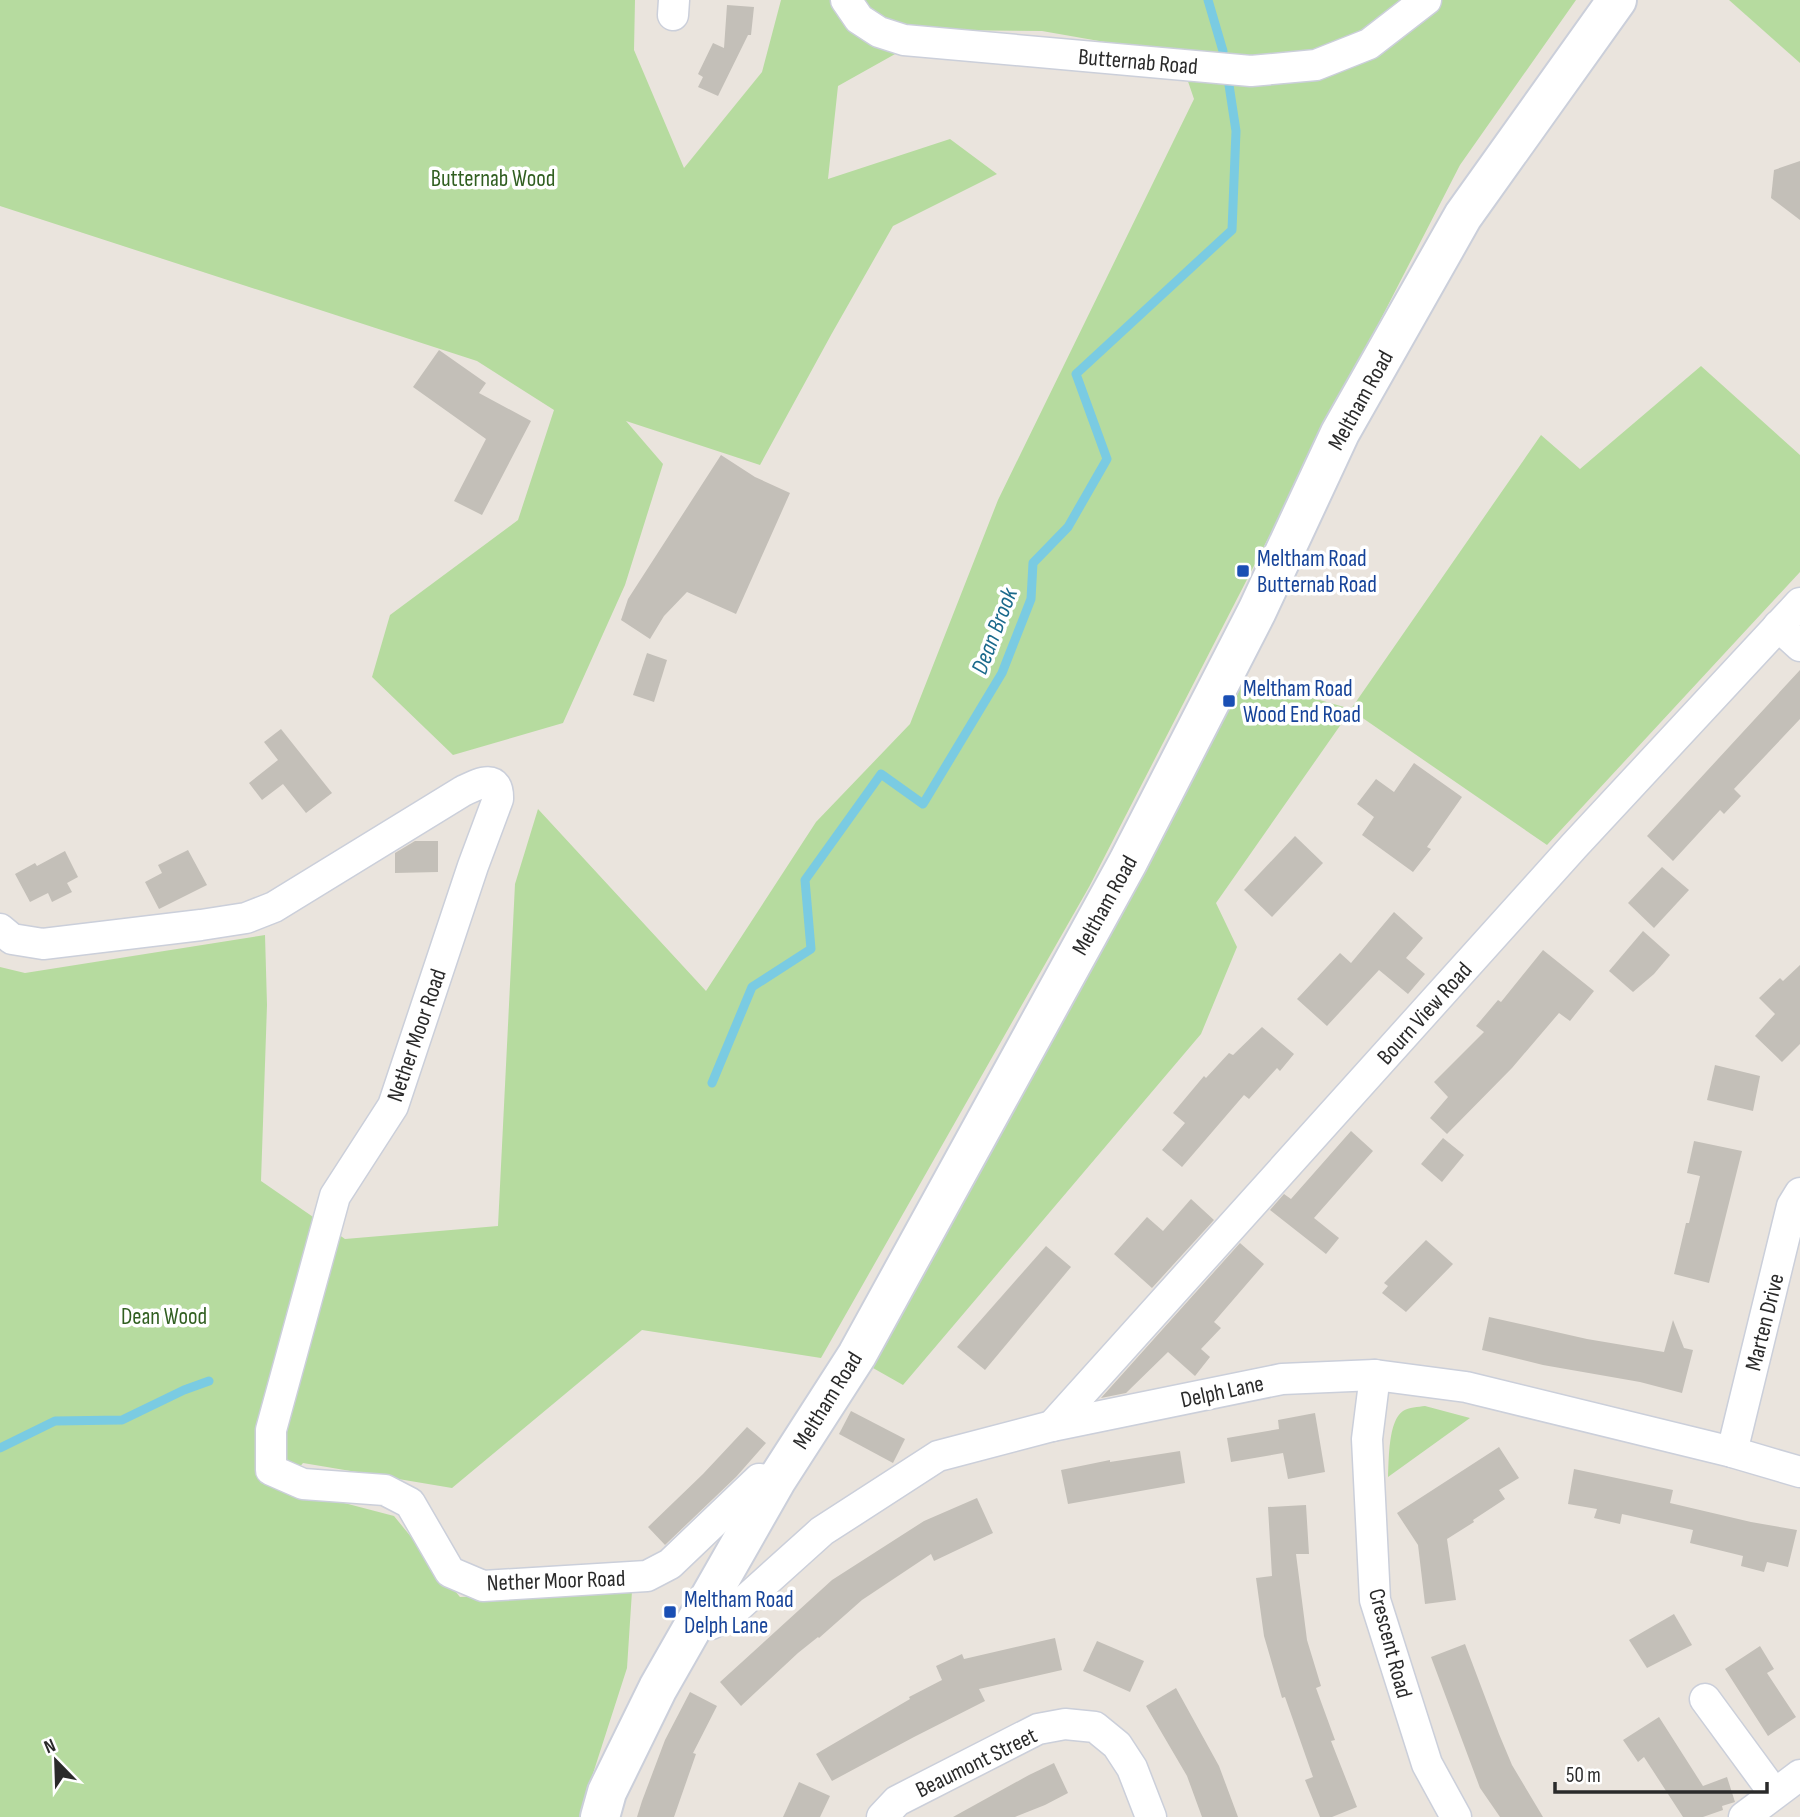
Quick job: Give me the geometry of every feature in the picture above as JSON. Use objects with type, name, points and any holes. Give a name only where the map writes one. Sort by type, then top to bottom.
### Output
[{"type":"main road","name":"Meltham Road","points":[[600,1817],[607,1792],[658,1688],[776,1481],[857,1355],[1128,862],[1257,611],[1340,433],[1463,216],[1616,0]]},
{"type":"street","name":"Butternab Road","points":[[846,0],[859,19],[879,32],[904,40],[1251,71],[1316,65],[1369,44],[1426,0]]},
{"type":"street","name":"Bourn View Road","points":[[1052,1426],[1565,856],[1789,636],[1800,603]]},
{"type":"street","name":"Nether Moor Road","points":[[0,929],[12,939],[43,944],[246,918],[274,907],[463,790],[489,782],[510,788],[498,799],[473,866],[393,1107],[335,1196],[271,1430],[271,1469],[303,1484],[385,1490],[410,1503],[450,1572],[483,1586],[647,1576],[670,1564],[759,1479],[776,1481]]},
{"type":"street","name":"Marten Drive","points":[[1732,1452],[1792,1206],[1800,1193]]},
{"type":"street","name":"Delph Lane","points":[[696,1621],[711,1624],[731,1613],[822,1531],[938,1456],[1052,1426],[1282,1379],[1375,1375],[1466,1387],[1732,1452],[1800,1472]]},
{"type":"street","name":"Crescent Road","points":[[1375,1375],[1367,1439],[1375,1600],[1427,1764],[1456,1817]]},
{"type":"street","points":[[1705,1699],[1774,1793]]},
{"type":"street","name":"Beaumont Street","points":[[882,1817],[897,1801],[1038,1729],[1065,1724],[1095,1727],[1117,1745],[1132,1768],[1151,1817]]},
{"type":"street","points":[[1744,1817],[1800,1775]]},
{"type":"green space","points":[[0,0],[635,0],[634,50],[684,168],[762,72],[781,0],[1576,0],[1460,165],[1089,887],[821,1358],[642,1330],[452,1488],[303,1463],[283,1487],[394,1516],[460,1597],[632,1591],[627,1668],[579,1817],[0,1817],[0,967],[25,973],[265,935],[267,1005],[261,1181],[345,1239],[498,1226],[515,884],[538,809],[706,991],[816,822],[910,724],[998,500],[1194,99],[1179,55],[1042,31],[938,30],[838,86],[828,179],[950,139],[997,174],[893,226],[760,465],[626,421],[663,464],[625,585],[563,723],[453,755],[372,677],[390,615],[518,520],[554,410],[477,361],[0,206]]},
{"type":"green space","points":[[1729,0],[1800,0],[1800,63]]},
{"type":"green space","points":[[1701,366],[1800,455],[1800,572],[1547,845],[1351,710],[1216,903],[1237,947],[1201,1034],[903,1385],[873,1368],[1240,677],[1351,709],[1541,435],[1580,469]]},
{"type":"green space","points":[[1425,1406],[1470,1418],[1388,1477],[1394,1423],[1403,1411]]},
{"type":"building","points":[[727,5],[754,7],[751,35],[748,35],[718,96],[698,87],[703,77],[698,74],[713,43],[724,48]]},
{"type":"building","points":[[1800,161],[1800,220],[1771,198],[1774,170]]},
{"type":"building","points":[[439,350],[486,383],[479,393],[531,421],[482,515],[454,501],[486,439],[413,387]]},
{"type":"building","points":[[721,455],[755,477],[790,493],[736,614],[687,592],[664,616],[650,639],[621,620],[628,599]]},
{"type":"building","points":[[647,653],[667,660],[654,702],[633,695]]},
{"type":"building","points":[[1800,670],[1800,719],[1734,789],[1741,796],[1724,814],[1720,810],[1673,861],[1647,836]]},
{"type":"building","points":[[281,729],[332,793],[306,813],[283,784],[262,800],[249,783],[278,760],[264,742]]},
{"type":"building","points":[[1414,763],[1462,797],[1427,847],[1431,849],[1413,872],[1362,835],[1374,817],[1357,804],[1376,779],[1394,792]]},
{"type":"building","points":[[1295,836],[1323,863],[1272,917],[1244,890]]},
{"type":"building","points":[[415,841],[438,841],[438,872],[395,873],[395,853]]},
{"type":"building","points":[[188,850],[207,885],[159,909],[145,882],[162,873],[158,865]]},
{"type":"building","points":[[65,851],[78,877],[67,883],[72,892],[52,902],[48,893],[30,902],[15,874]]},
{"type":"building","points":[[1662,867],[1689,890],[1654,928],[1628,903]]},
{"type":"building","points":[[1394,912],[1423,938],[1406,958],[1425,974],[1408,994],[1379,970],[1327,1026],[1297,999],[1340,953],[1351,963]]},
{"type":"building","points":[[1643,931],[1670,955],[1654,974],[1633,992],[1609,971]]},
{"type":"building","points":[[1543,950],[1594,991],[1570,1021],[1559,1013],[1512,1068],[1447,1134],[1430,1118],[1448,1097],[1434,1082],[1484,1032],[1476,1026],[1498,1000],[1501,1002]]},
{"type":"building","points":[[1800,965],[1800,1044],[1782,1062],[1755,1036],[1775,1014],[1759,998],[1780,978],[1783,981]]},
{"type":"building","points":[[1262,1027],[1294,1054],[1280,1071],[1277,1068],[1249,1099],[1244,1095],[1182,1167],[1162,1150],[1185,1123],[1173,1113],[1204,1076],[1206,1078],[1229,1053],[1233,1055]]},
{"type":"building","points":[[1715,1065],[1760,1076],[1753,1111],[1707,1100]]},
{"type":"building","points":[[1351,1131],[1373,1151],[1314,1218],[1339,1238],[1326,1254],[1270,1210],[1284,1194],[1291,1199]]},
{"type":"building","points":[[1443,1138],[1464,1155],[1442,1182],[1421,1164]]},
{"type":"building","points":[[1694,1141],[1742,1151],[1709,1283],[1674,1274],[1700,1176],[1687,1173]]},
{"type":"building","points":[[1191,1199],[1214,1220],[1152,1288],[1114,1254],[1147,1217],[1163,1231]]},
{"type":"building","points":[[1426,1240],[1453,1264],[1406,1312],[1382,1293],[1388,1286],[1384,1283]]},
{"type":"building","points":[[1240,1243],[1264,1264],[1214,1322],[1221,1328],[1201,1349],[1210,1357],[1195,1376],[1168,1352],[1126,1393],[1101,1398]]},
{"type":"building","points":[[1046,1246],[1071,1267],[985,1370],[957,1347]]},
{"type":"building","points":[[1489,1317],[1587,1339],[1664,1352],[1673,1320],[1684,1348],[1693,1350],[1682,1393],[1482,1350]]},
{"type":"building","points":[[851,1411],[905,1439],[893,1463],[839,1434]]},
{"type":"building","points":[[1315,1413],[1325,1472],[1288,1479],[1283,1453],[1231,1462],[1227,1438],[1279,1429],[1278,1420]]},
{"type":"building","points":[[747,1427],[766,1443],[736,1477],[665,1545],[648,1527]]},
{"type":"building","points":[[1499,1447],[1519,1478],[1499,1490],[1505,1499],[1447,1539],[1456,1600],[1425,1604],[1418,1545],[1397,1513]]},
{"type":"building","points":[[1180,1451],[1185,1483],[1068,1504],[1061,1470],[1110,1460]]},
{"type":"building","points":[[1574,1469],[1673,1490],[1670,1503],[1797,1530],[1788,1567],[1767,1562],[1764,1572],[1741,1566],[1743,1556],[1690,1543],[1693,1530],[1622,1514],[1620,1524],[1594,1518],[1597,1509],[1568,1504]]},
{"type":"building","points":[[977,1498],[993,1533],[934,1561],[931,1554],[862,1600],[798,1653],[741,1706],[720,1682],[832,1580],[924,1521]]},
{"type":"building","points":[[1306,1505],[1309,1554],[1296,1554],[1307,1640],[1321,1686],[1316,1688],[1335,1740],[1331,1741],[1357,1807],[1332,1817],[1320,1817],[1305,1780],[1313,1777],[1285,1697],[1282,1698],[1264,1636],[1256,1578],[1272,1576],[1268,1507]]},
{"type":"building","points":[[1674,1614],[1692,1645],[1647,1668],[1629,1640]]},
{"type":"building","points":[[1055,1638],[1062,1670],[979,1689],[985,1701],[832,1781],[816,1754],[942,1680],[936,1666],[962,1654],[964,1659]]},
{"type":"building","points":[[1097,1641],[1144,1661],[1130,1692],[1083,1671]]},
{"type":"building","points":[[1465,1644],[1512,1765],[1543,1817],[1500,1817],[1480,1788],[1431,1657]]},
{"type":"building","points":[[1760,1646],[1774,1669],[1767,1673],[1796,1717],[1768,1736],[1725,1669]]},
{"type":"building","points":[[1176,1688],[1219,1766],[1238,1817],[1202,1817],[1187,1776],[1146,1706]]},
{"type":"building","points":[[690,1692],[717,1706],[693,1753],[696,1754],[674,1817],[637,1817],[665,1740]]},
{"type":"building","points":[[1659,1717],[1703,1786],[1727,1777],[1735,1802],[1722,1806],[1723,1810],[1703,1817],[1683,1817],[1644,1757],[1638,1762],[1623,1740]]},
{"type":"building","points":[[1054,1763],[1068,1793],[1015,1817],[953,1817],[1029,1775]]},
{"type":"building","points":[[799,1782],[830,1796],[820,1817],[783,1817]]},
{"type":"waterway","name":"Dean Brook","points":[[1208,0],[1223,51]]},
{"type":"waterway","name":"Dean Brook","points":[[712,1083],[752,987],[811,949],[805,880],[881,774],[923,804],[1002,673],[1031,599],[1033,563],[1068,527],[1107,459],[1076,374],[1232,230],[1236,131],[1229,85]]},
{"type":"waterway","points":[[0,1448],[55,1421],[122,1420],[209,1381]]},
{"type":"place","name":"Meltham Road Butternab Road","points":[[1243,571]]},
{"type":"place","name":"Meltham Road Wood End Road","points":[[1229,701]]},
{"type":"place","name":"Meltham Road Delph Lane","points":[[670,1612]]},
{"type":"park label","name":"Butternab Wood","points":[[493,178]]},
{"type":"park label","name":"Dean Wood","points":[[164,1316]]}]
